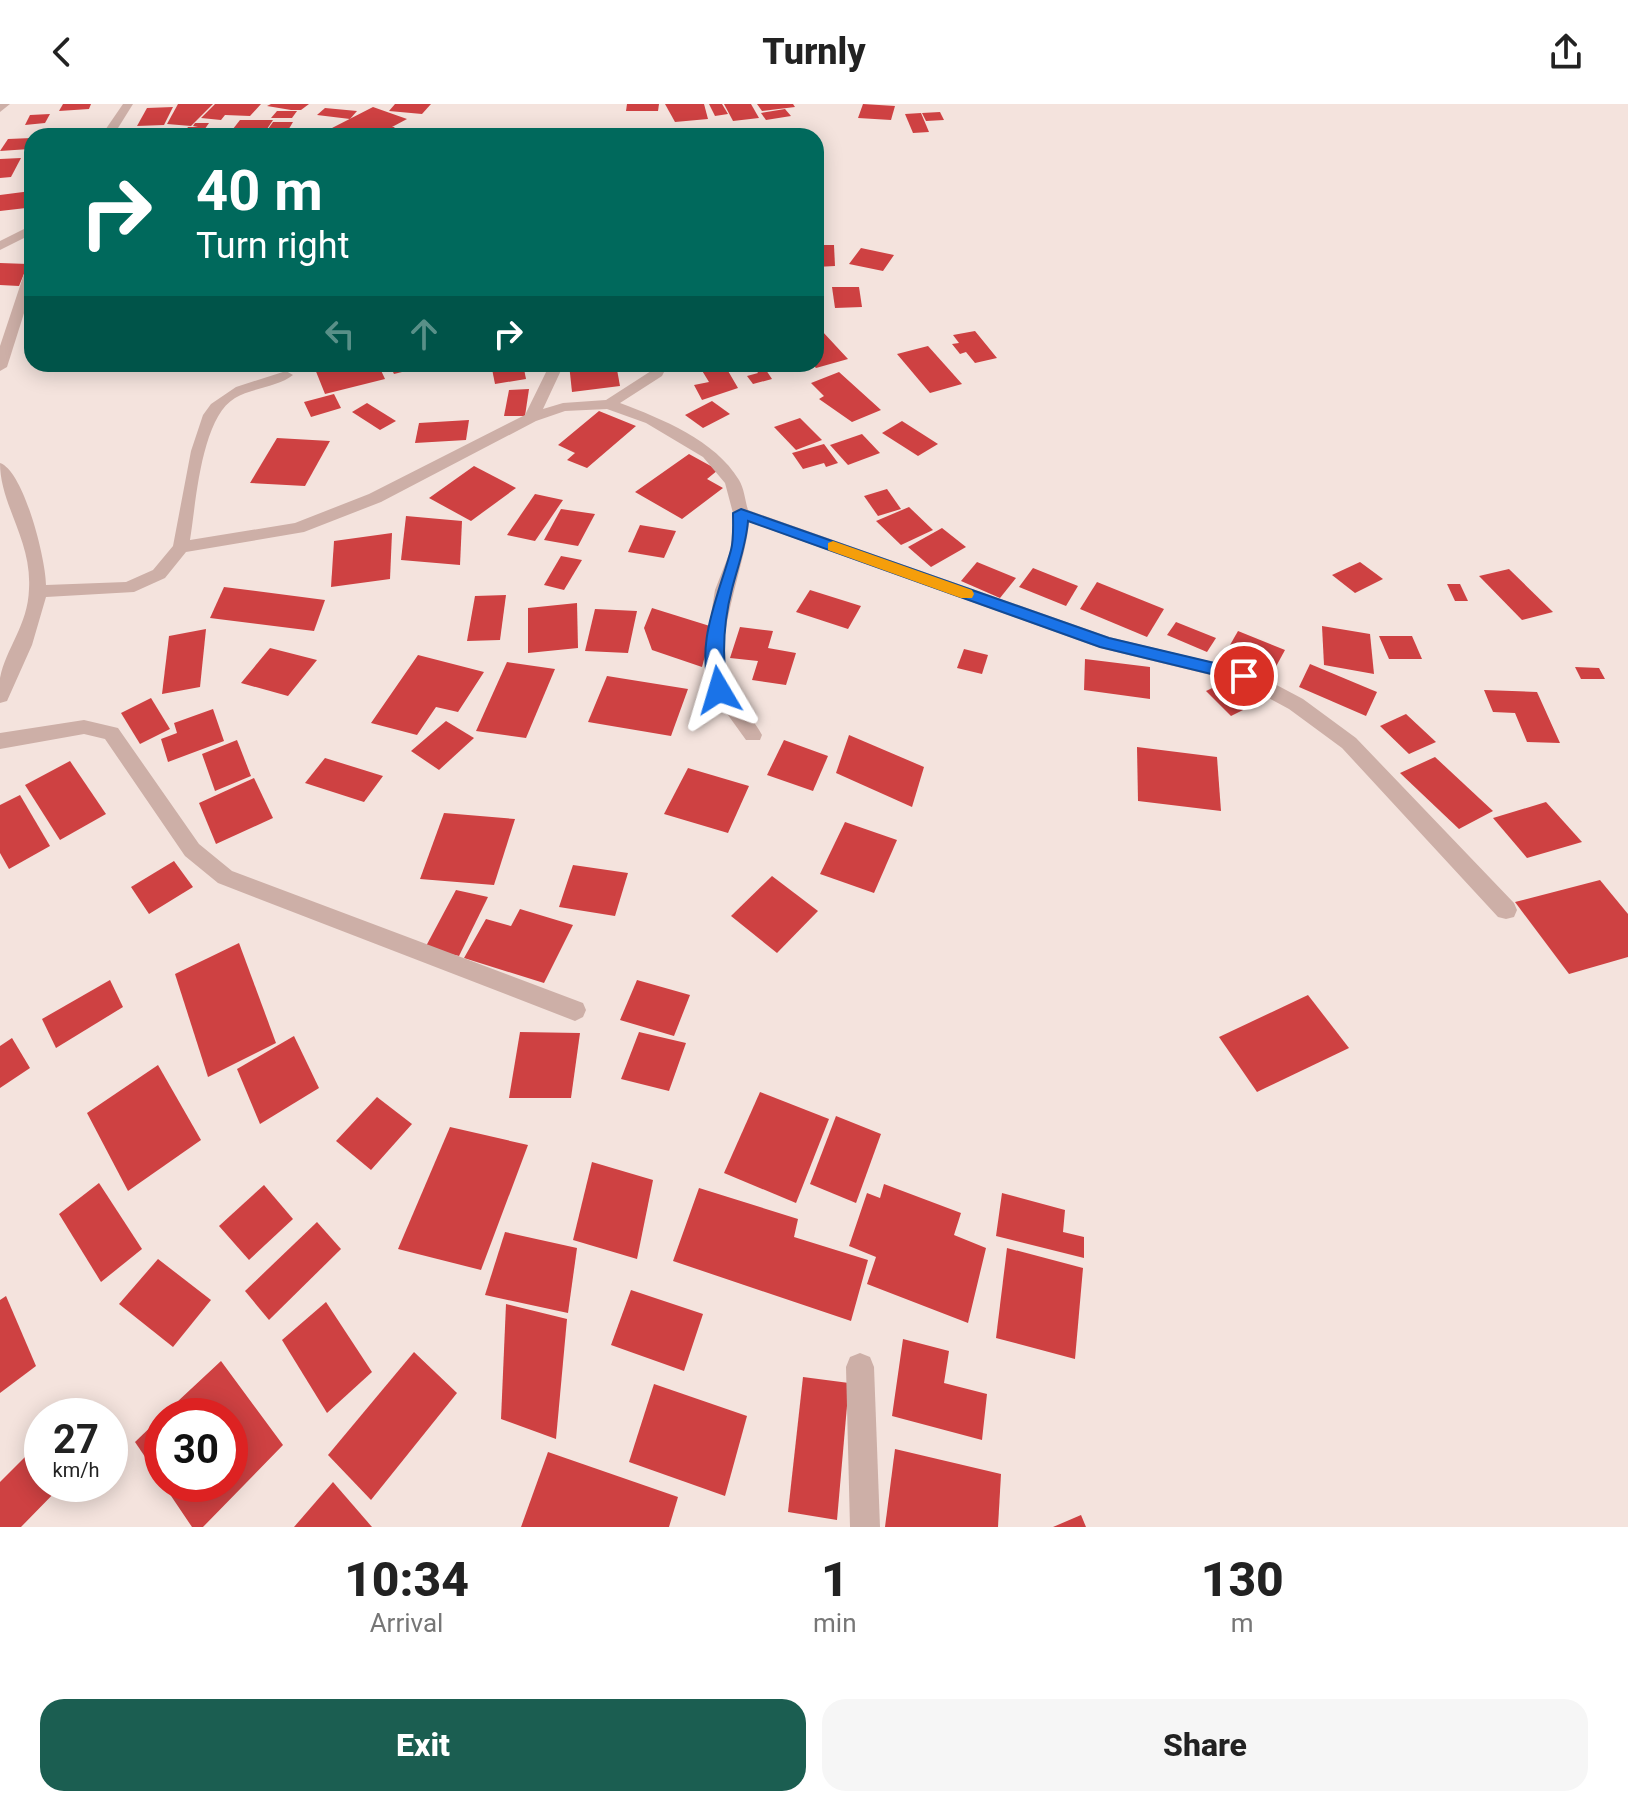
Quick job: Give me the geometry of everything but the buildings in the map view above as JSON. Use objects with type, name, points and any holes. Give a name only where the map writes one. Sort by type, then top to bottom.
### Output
[{"type":"street","points":[[0,109],[5,104]]},
{"type":"street","points":[[112,128],[128,104]]},
{"type":"street","points":[[0,246],[24,233]]},
{"type":"street","points":[[0,367],[24,293]]},
{"type":"street","points":[[531,418],[553,372]]},
{"type":"street","points":[[609,404],[657,372]]},
{"type":"street","points":[[38,591],[128,588],[159,574],[181,547],[204,431],[218,404],[243,389],[286,375]]},
{"type":"street","points":[[181,547],[298,528],[375,498],[531,418],[563,407],[609,404],[651,420],[708,454],[732,482],[741,513],[739,549],[724,590],[714,652],[719,690],[753,735]]},
{"type":"street","points":[[0,468],[20,503],[38,591],[29,626],[0,696]]},
{"type":"street","points":[[741,513],[1106,643],[1244,676],[1296,704],[1349,743],[1506,910]]},
{"type":"street","points":[[0,741],[84,727],[111,733],[192,850],[225,877],[575,1010]]},
{"type":"street","points":[[860,1367],[865,1527]]},
{"type":"slow traffic","points":[[833,546],[967,594]]},
{"type":"route","points":[[719,690],[714,652],[724,590],[739,549],[741,513],[1106,643],[1244,676]]}]
